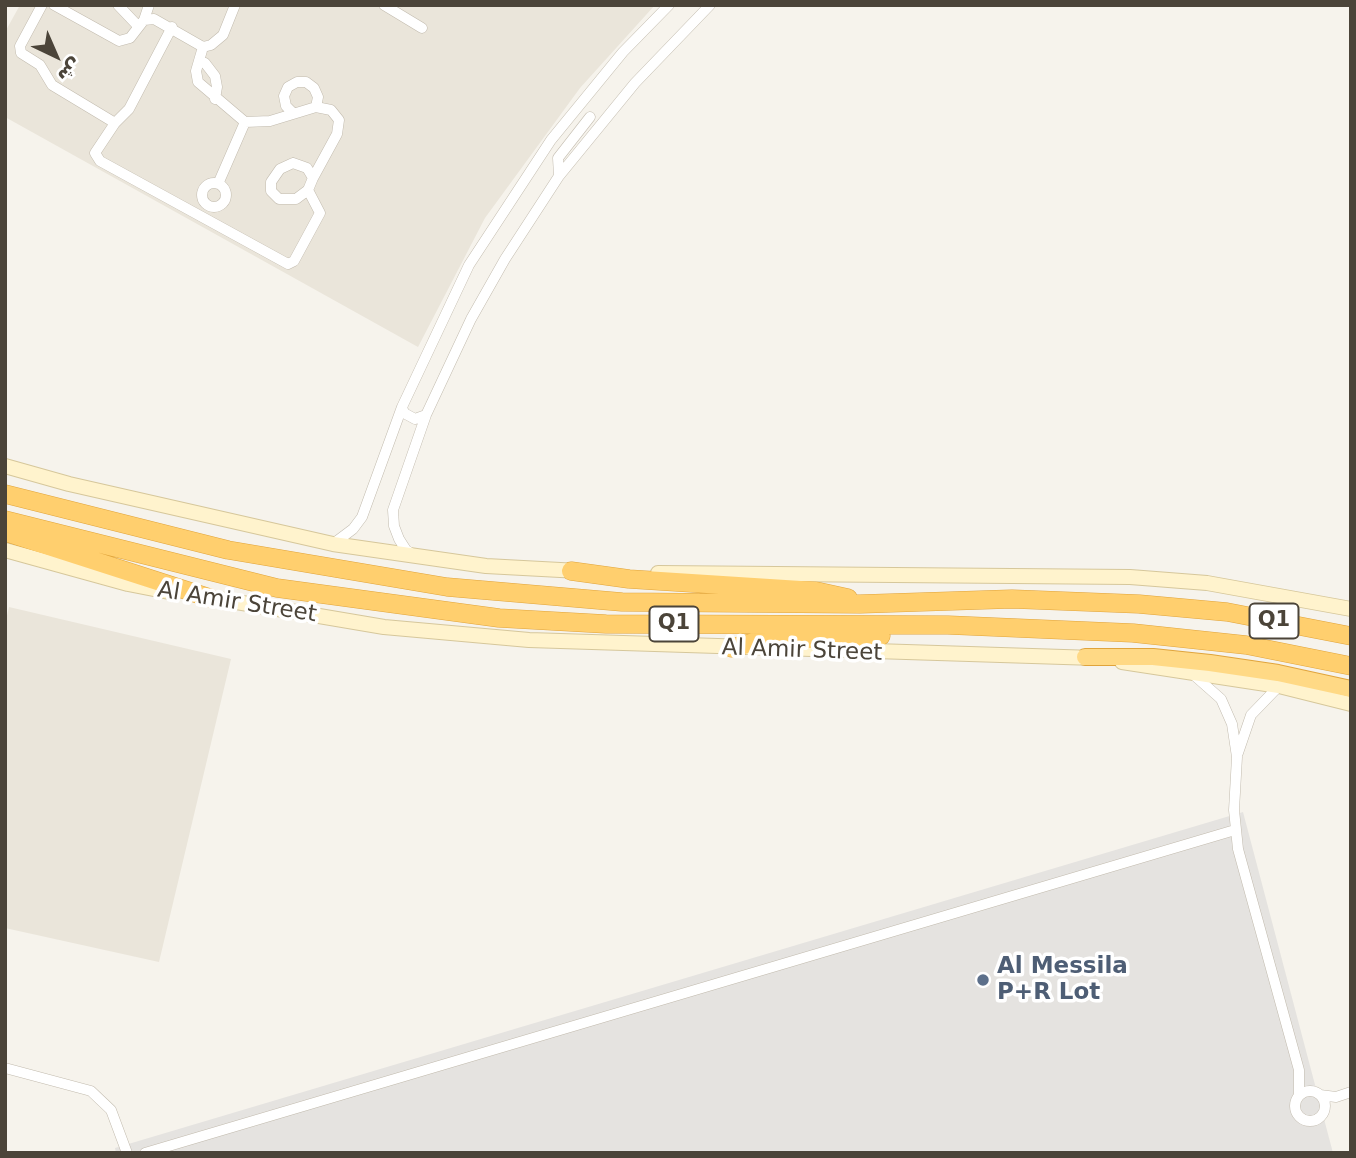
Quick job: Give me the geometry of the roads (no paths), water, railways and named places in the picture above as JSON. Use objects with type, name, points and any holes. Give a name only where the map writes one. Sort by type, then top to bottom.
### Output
[{"type":"highway","name":"Al Amir Street","points":[[5,494],[228,551],[447,587],[622,602],[860,604],[1012,599],[1139,604],[1227,612],[1351,636]]},
{"type":"highway","name":"Al Amir Street","points":[[5,520],[277,588],[499,618],[606,624],[948,625],[1133,633],[1246,645],[1351,666]]},
{"type":"highway","points":[[5,532],[210,598]]},
{"type":"highway","points":[[571,571],[628,579],[816,591],[860,604]]},
{"type":"highway","points":[[732,648],[758,641],[915,634],[948,625]]},
{"type":"highway","points":[[1085,657],[1153,657],[1210,663],[1278,673],[1351,689]]},
{"type":"main road","points":[[5,466],[69,484],[333,544],[419,557],[571,571],[837,576],[1130,577],[1207,583],[1351,609]]},
{"type":"main road","name":"Al Amir Street","points":[[5,550],[128,584],[384,627],[584,644],[1085,657],[1279,686],[1351,704]]},
{"type":"street","points":[[42,5],[20,46],[21,53],[40,65],[52,85],[115,123]]},
{"type":"street","points":[[118,5],[140,22],[154,19],[203,47],[211,45],[223,35],[235,5]]},
{"type":"street","points":[[57,6],[119,41],[130,38],[149,5]]},
{"type":"street","points":[[384,5],[422,28]]},
{"type":"street","points":[[333,544],[354,529],[362,517],[402,407],[469,265],[551,140],[623,52],[669,5]]},
{"type":"street","points":[[419,557],[406,550],[399,539],[394,526],[393,510],[426,415],[478,307],[559,176],[601,123],[710,5]]},
{"type":"street","points":[[172,27],[129,109],[115,123],[95,153],[100,160],[288,264],[294,261],[320,214],[308,190]]},
{"type":"street","points":[[203,47],[195,77],[215,99],[245,122],[270,121],[316,107],[331,110],[339,120],[337,134],[308,190],[288,201],[279,199],[271,191],[271,182],[280,169],[293,163],[306,168],[313,178]]},
{"type":"street","points":[[199,61],[205,63],[215,76],[215,99]]},
{"type":"street","points":[[293,113],[286,106],[284,96],[288,87],[296,82],[306,82],[314,88],[318,97],[316,107]]},
{"type":"street","points":[[576,109],[601,123]]},
{"type":"street","points":[[559,176],[558,158],[590,117]]},
{"type":"street","points":[[218,184],[245,122]]},
{"type":"street","points":[[402,407],[409,417],[421,418],[426,415]]},
{"type":"street","points":[[1188,672],[1221,699],[1232,724],[1237,757],[1235,830],[1244,876],[1299,1070],[1296,1110],[1303,1119],[1317,1119],[1325,1108],[1346,1094]]},
{"type":"street","points":[[1237,757],[1251,715],[1279,686]]},
{"type":"street","points":[[145,1153],[1235,830]]},
{"type":"street","points":[[5,1068],[91,1090],[111,1110],[127,1153]]},
{"type":"street","points":[[1299,1070],[1325,1108]]},
{"type":"street","points":[[1299,1096],[1317,1093],[1346,1094]]},
{"type":"place","name":"Al Messila P+R Lot","points":[[983,980]]}]
